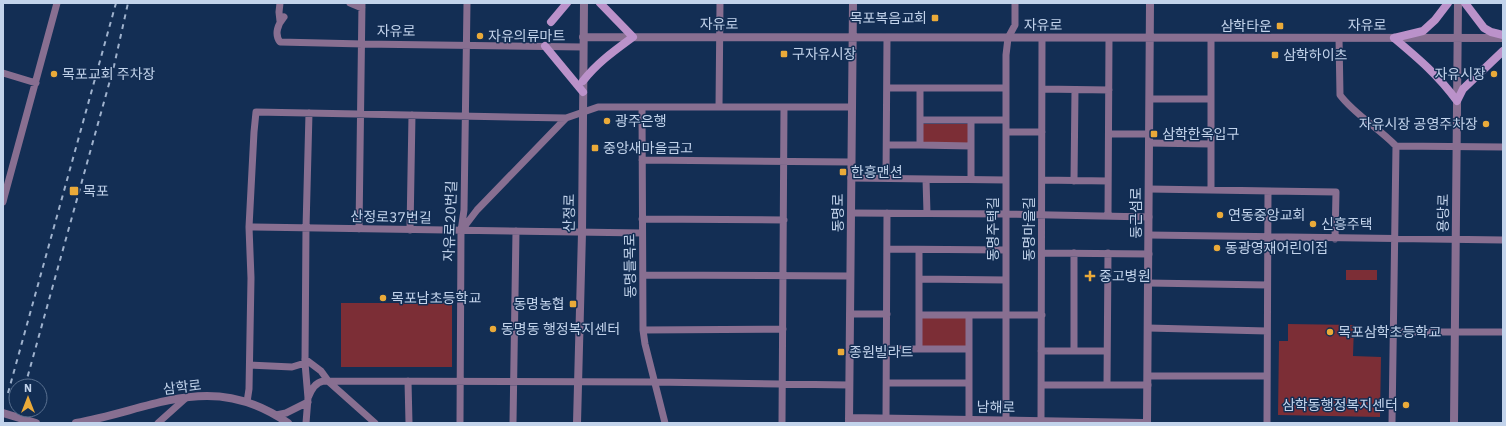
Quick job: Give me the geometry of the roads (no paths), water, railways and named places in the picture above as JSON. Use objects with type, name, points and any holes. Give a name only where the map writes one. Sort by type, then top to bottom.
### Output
[{"type":"main road","points":[[551,22],[567,3]]},
{"type":"main road","points":[[583,81],[594,67],[604,58],[633,37],[600,3]]},
{"type":"main road","points":[[1394,38],[1422,31],[1435,20],[1448,3]]},
{"type":"main road","points":[[1465,3],[1484,28],[1491,32],[1503,35]]},
{"type":"main road","points":[[1394,38],[1426,65],[1438,77],[1457,101],[1463,89],[1503,51]]},
{"type":"main road","points":[[545,46],[583,92]]},
{"type":"street","points":[[3,202],[4,193],[36,83],[57,3]]},
{"type":"street","name":"자유로","points":[[280,3],[279,12],[282,19],[278,24],[277,38],[280,42],[583,46]]},
{"type":"street","points":[[350,3],[362,6],[363,18],[359,229]]},
{"type":"street","name":"자유로20번길","points":[[460,423],[461,231],[464,210],[467,3]]},
{"type":"street","name":"산정로","points":[[577,423],[582,232],[584,3]]},
{"type":"street","points":[[719,107],[720,3]]},
{"type":"street","name":"동명로","points":[[849,421],[853,3]]},
{"type":"street","name":"동명주택길","points":[[1006,420],[1006,54],[1008,38],[1015,25],[1015,3]]},
{"type":"street","name":"둥근섬로","points":[[1147,423],[1150,3]]},
{"type":"street","name":"용당로","points":[[1454,423],[1458,3]]},
{"type":"street","name":"자유로","points":[[584,37],[1503,38]]},
{"type":"street","points":[[886,178],[887,38]]},
{"type":"street","name":"동명마을길","points":[[1041,421],[1042,38]]},
{"type":"street","points":[[1108,216],[1109,38]]},
{"type":"street","points":[[1211,38],[1211,190]]},
{"type":"street","points":[[1339,38],[1340,95],[1396,146],[1503,147]]},
{"type":"street","points":[[3,73],[36,83]]},
{"type":"street","points":[[887,88],[1006,88]]},
{"type":"street","points":[[920,88],[920,145]]},
{"type":"street","points":[[1042,89],[1109,90]]},
{"type":"street","points":[[1074,181],[1075,90]]},
{"type":"street","points":[[1150,99],[1211,99]]},
{"type":"street","points":[[247,402],[250,365],[251,278],[249,227],[256,112],[566,118],[598,107],[852,107]]},
{"type":"street","name":"동명들목로","points":[[642,107],[643,330],[645,344],[665,423]]},
{"type":"street","points":[[782,423],[784,107]]},
{"type":"street","points":[[306,423],[308,400],[305,361],[306,228],[309,113]]},
{"type":"street","points":[[410,230],[412,115]]},
{"type":"street","points":[[461,231],[477,210],[566,118]]},
{"type":"street","points":[[920,120],[1006,120]]},
{"type":"street","points":[[971,120],[971,179]]},
{"type":"street","points":[[1006,132],[1042,132]]},
{"type":"street","points":[[1109,134],[1150,134]]},
{"type":"street","points":[[1150,143],[1210,144]]},
{"type":"street","points":[[887,145],[971,146]]},
{"type":"street","points":[[1392,423],[1396,146]]},
{"type":"street","points":[[642,160],[851,162]]},
{"type":"street","points":[[851,178],[1006,180]]},
{"type":"street","points":[[926,179],[927,213]]},
{"type":"street","points":[[1042,180],[1108,181]]},
{"type":"street","points":[[1149,189],[1336,192],[1335,239]]},
{"type":"street","points":[[1267,423],[1266,376],[1268,191]]},
{"type":"street","points":[[851,213],[1149,217]]},
{"type":"street","points":[[886,419],[888,213]]},
{"type":"street","points":[[642,219],[784,220]]},
{"type":"street","name":"산정로37번길","points":[[249,227],[642,233]]},
{"type":"street","points":[[513,423],[516,231]]},
{"type":"street","points":[[1149,235],[1394,240],[1503,240]]},
{"type":"street","points":[[887,249],[1006,250]]},
{"type":"street","points":[[919,250],[919,349]]},
{"type":"street","points":[[1042,253],[1149,254]]},
{"type":"street","points":[[1074,253],[1074,351]]},
{"type":"street","points":[[1107,384],[1108,254]]},
{"type":"street","points":[[643,275],[850,276]]},
{"type":"street","points":[[919,279],[1006,280]]},
{"type":"street","points":[[1148,283],[1267,285]]},
{"type":"street","points":[[850,314],[887,314]]},
{"type":"street","points":[[919,314],[1042,315]]},
{"type":"street","points":[[966,421],[969,382],[969,315]]},
{"type":"street","points":[[1148,328],[1267,331]]},
{"type":"street","points":[[643,330],[783,329]]},
{"type":"street","points":[[1393,332],[1503,332]]},
{"type":"street","points":[[887,349],[969,349]]},
{"type":"street","points":[[1041,351],[1107,351]]},
{"type":"street","points":[[250,365],[292,367],[305,361]]},
{"type":"street","points":[[305,361],[321,371],[329,382],[375,423]]},
{"type":"street","points":[[1148,376],[1266,376]]},
{"type":"street","points":[[276,415],[286,413],[308,400],[312,388],[318,382],[324,381],[654,382],[850,385]]},
{"type":"street","points":[[408,382],[409,423]]},
{"type":"street","points":[[887,383],[969,382]]},
{"type":"street","points":[[1041,385],[1148,385]]},
{"type":"street","points":[[158,423],[187,396]]},
{"type":"street","name":"삼학로","points":[[76,423],[187,396],[219,397],[247,402],[263,408],[288,423]]},
{"type":"street","points":[[3,413],[36,423]]},
{"type":"street","name":"남해로","points":[[849,421],[886,419],[1143,423]]},
{"type":"railway","points":[[12,378],[116,3]]},
{"type":"railway","points":[[27,378],[114,66],[128,3]]},
{"type":"place","name":"목포복음교회","points":[[935,18]]},
{"type":"place","name":"삼학타운","points":[[1280,26]]},
{"type":"place","name":"자유의류마트","points":[[480,36]]},
{"type":"place","name":"구자유시장","points":[[784,54]]},
{"type":"place","name":"삼학하이츠","points":[[1275,55]]},
{"type":"place","name":"목포교회 주차장","points":[[54,74]]},
{"type":"place","name":"자유시장","points":[[1494,74]]},
{"type":"place","name":"광주은행","points":[[607,121]]},
{"type":"place","name":"자유시장 공영주차장","points":[[1486,124]]},
{"type":"place","name":"삼학한옥입구","points":[[1154,134]]},
{"type":"place","name":"중앙새마을금고","points":[[595,148]]},
{"type":"place","name":"한흥맨션","points":[[843,172]]},
{"type":"place","name":"목포","points":[[74,191]]},
{"type":"place","name":"연동중앙교회","points":[[1220,215]]},
{"type":"place","name":"신흥주택","points":[[1313,224]]},
{"type":"place","name":"동광영재어린이집","points":[[1217,248]]},
{"type":"place","name":"중고병원","points":[[1090,276]]},
{"type":"place","name":"목포남초등학교","points":[[383,298]]},
{"type":"place","name":"동명농협","points":[[573,304]]},
{"type":"place","name":"동명동 행정복지센터","points":[[493,329]]},
{"type":"place","name":"목포삼학초등학교","points":[[1330,332]]},
{"type":"place","name":"종원빌라트","points":[[841,352]]},
{"type":"place","name":"삼학동행정복지센터","points":[[1406,405]]}]
